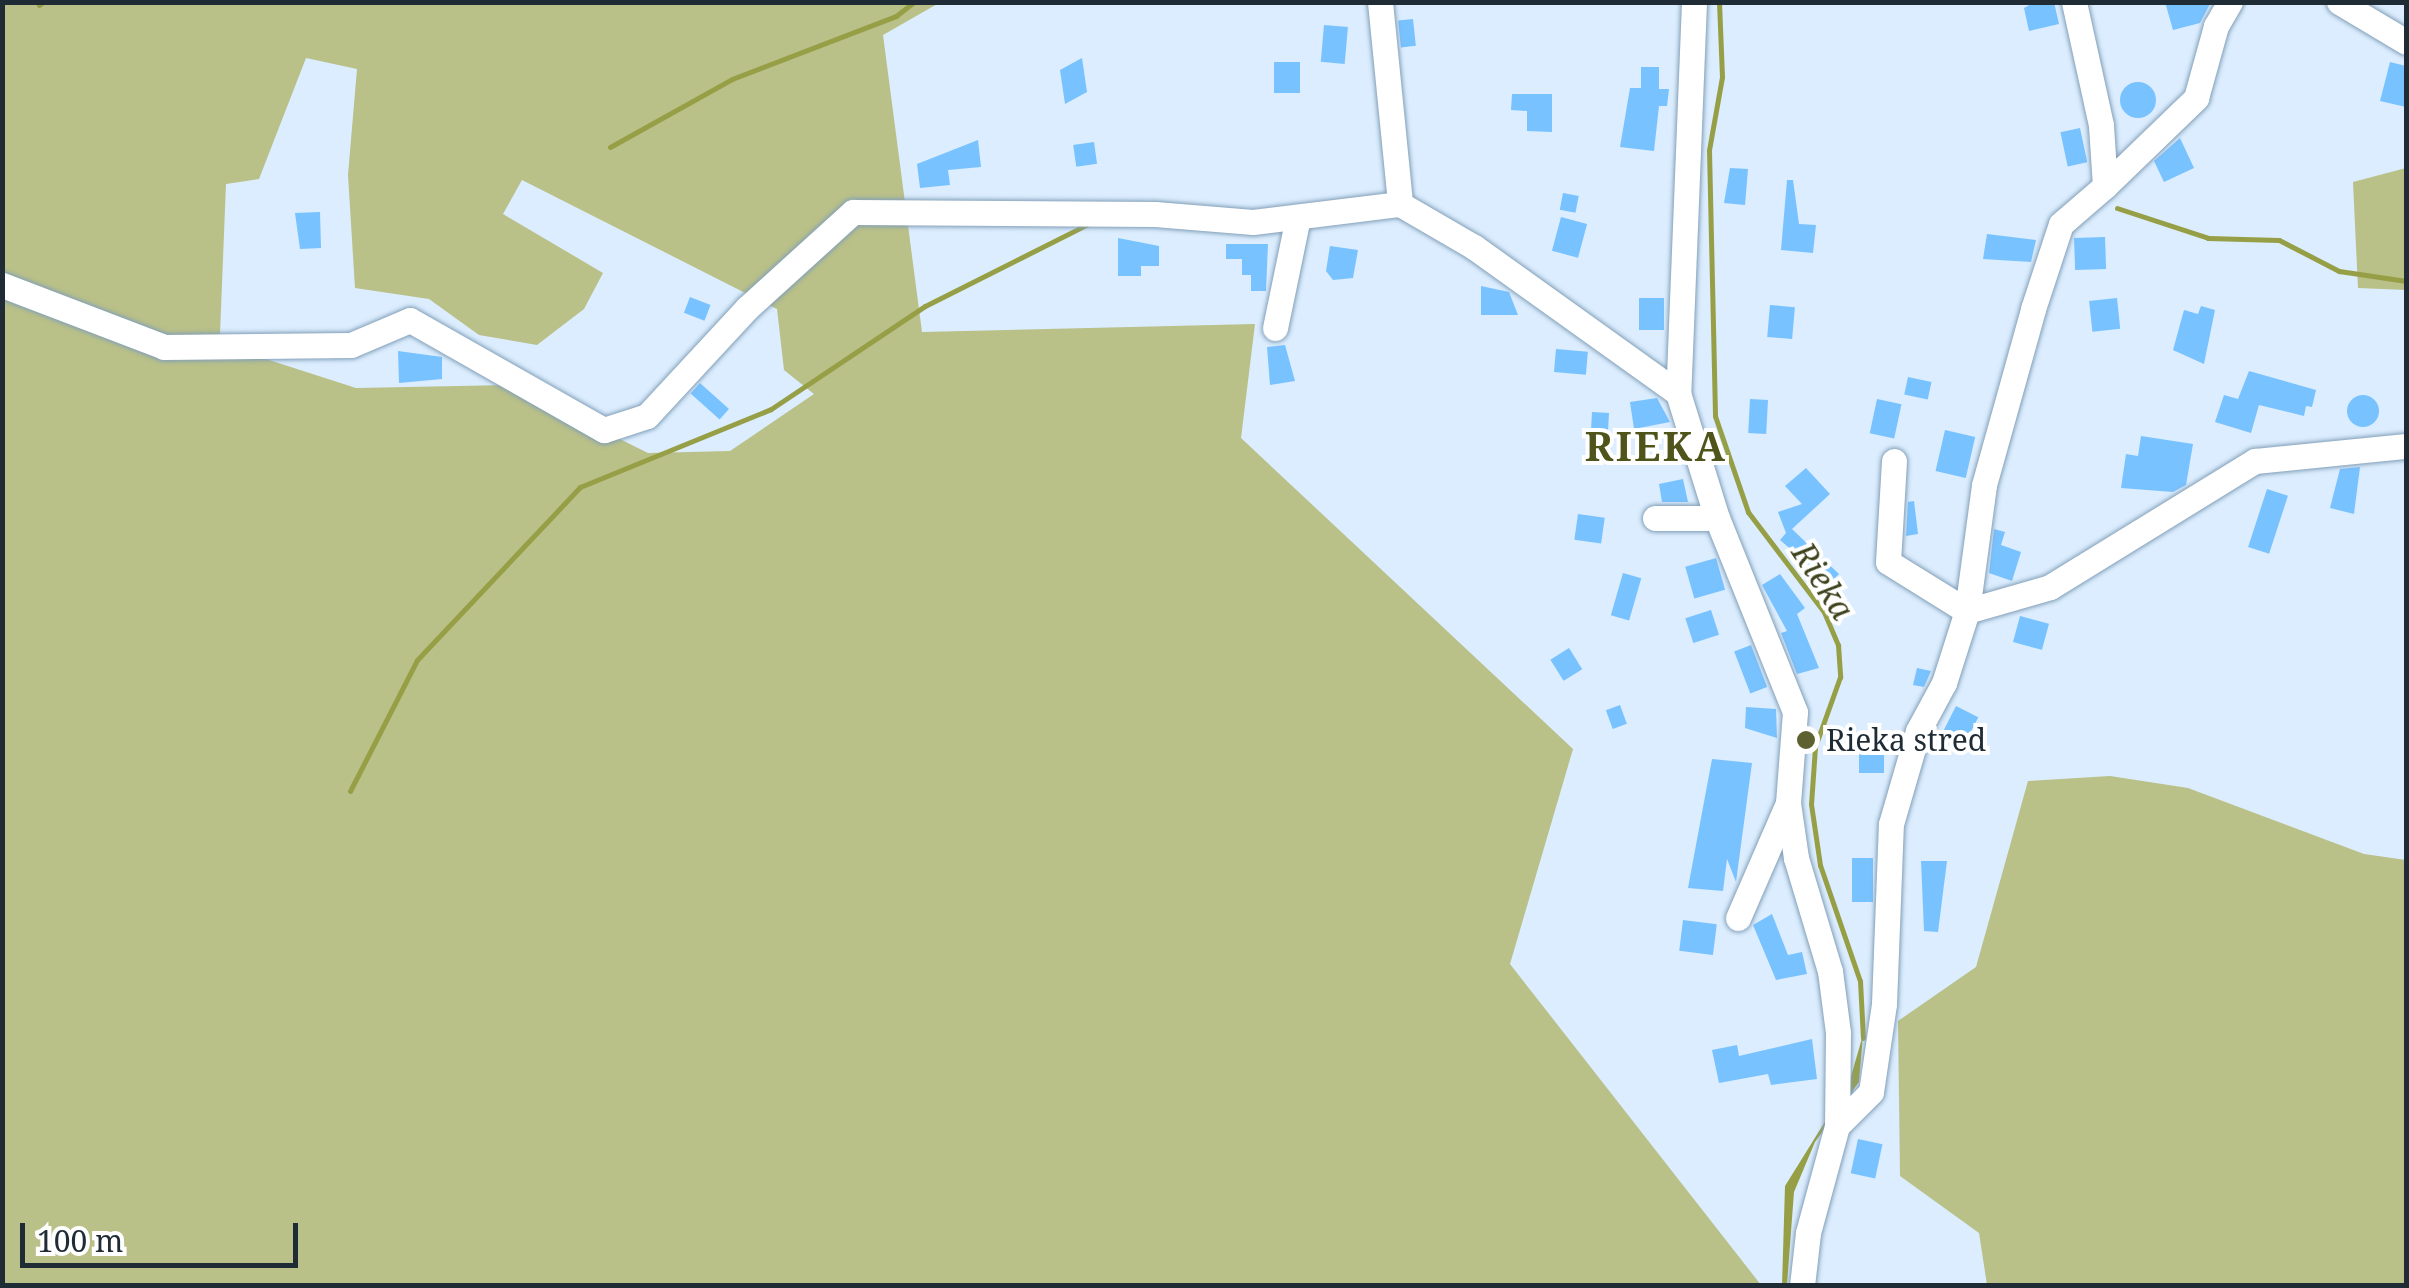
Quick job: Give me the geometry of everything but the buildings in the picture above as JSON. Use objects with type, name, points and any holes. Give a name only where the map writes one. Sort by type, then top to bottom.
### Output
[{"type":"street","points":[[1380,2],[1400,204]]},
{"type":"street","points":[[1694,2],[1678,393],[1717,518],[1796,712],[1788,803],[1796,858],[1830,971],[1837,1125],[1808,1234],[1802,1286]]},
{"type":"street","points":[[2074,2],[2101,124],[2104,186]]},
{"type":"street","points":[[1837,1125],[1871,1092],[1884,1004],[1892,824],[1918,731],[1944,684],[1967,611],[1984,485],[2032,309],[2061,224],[2196,98],[2216,26],[2230,2]]},
{"type":"street","points":[[2339,2],[2406,42]]},
{"type":"street","points":[[2,284],[164,347],[352,344],[410,320],[604,430],[647,416],[747,308],[853,212],[1156,214],[1254,222],[1400,204],[1474,247],[1678,393]]},
{"type":"street","points":[[1275,328],[1298,217]]},
{"type":"street","points":[[1894,461],[1888,562],[1967,611],[2050,587],[2255,460],[2406,446]]},
{"type":"street","points":[[1655,518],[1717,518]]},
{"type":"street","points":[[1738,918],[1788,803]]},
{"type":"shaded area","points":[[2,3],[939,3],[883,35],[922,332],[1255,324],[1241,438],[1573,749],[1510,964],[1761,1285],[3,1285]],"holes":[[[306,58],[357,69],[348,175],[355,288],[429,299],[479,335],[537,345],[584,309],[603,273],[503,214],[522,180],[777,309],[784,370],[814,394],[730,451],[648,453],[511,385],[356,388],[266,359],[219,359],[226,184],[259,179]]]},
{"type":"shaded area","points":[[2406,168],[2406,290],[2358,288],[2353,182]]},
{"type":"shaded area","points":[[2110,776],[2188,788],[2364,854],[2406,860],[2406,1285],[1987,1285],[1979,1233],[1900,1176],[1898,1021],[1976,967],[2028,781]]},
{"type":"shaded area","points":[[1863,1035],[1859,1082],[1815,1142],[1794,1192],[1787,1285],[1782,1286],[1785,1186],[1849,1083]]},
{"type":"waterway","points":[[39,5],[43,2]]},
{"type":"waterway","points":[[610,147],[732,79],[896,16],[914,2]]},
{"type":"waterway","name":"Rieka","points":[[1719,2],[1722,77],[1709,150],[1715,416],[1748,512],[1824,612],[1838,645],[1840,677],[1815,747],[1811,804],[1820,865],[1860,981],[1863,1038]]},
{"type":"waterway","points":[[2117,208],[2208,238],[2279,240],[2339,271],[2406,281]]},
{"type":"waterway","points":[[350,791],[417,660],[580,487],[771,409],[925,306],[1090,223]]},
{"type":"place","name":"Rieka stred","points":[[1806,740]]},
{"type":"district","name":"RIEKA","points":[[1656,446]]}]
